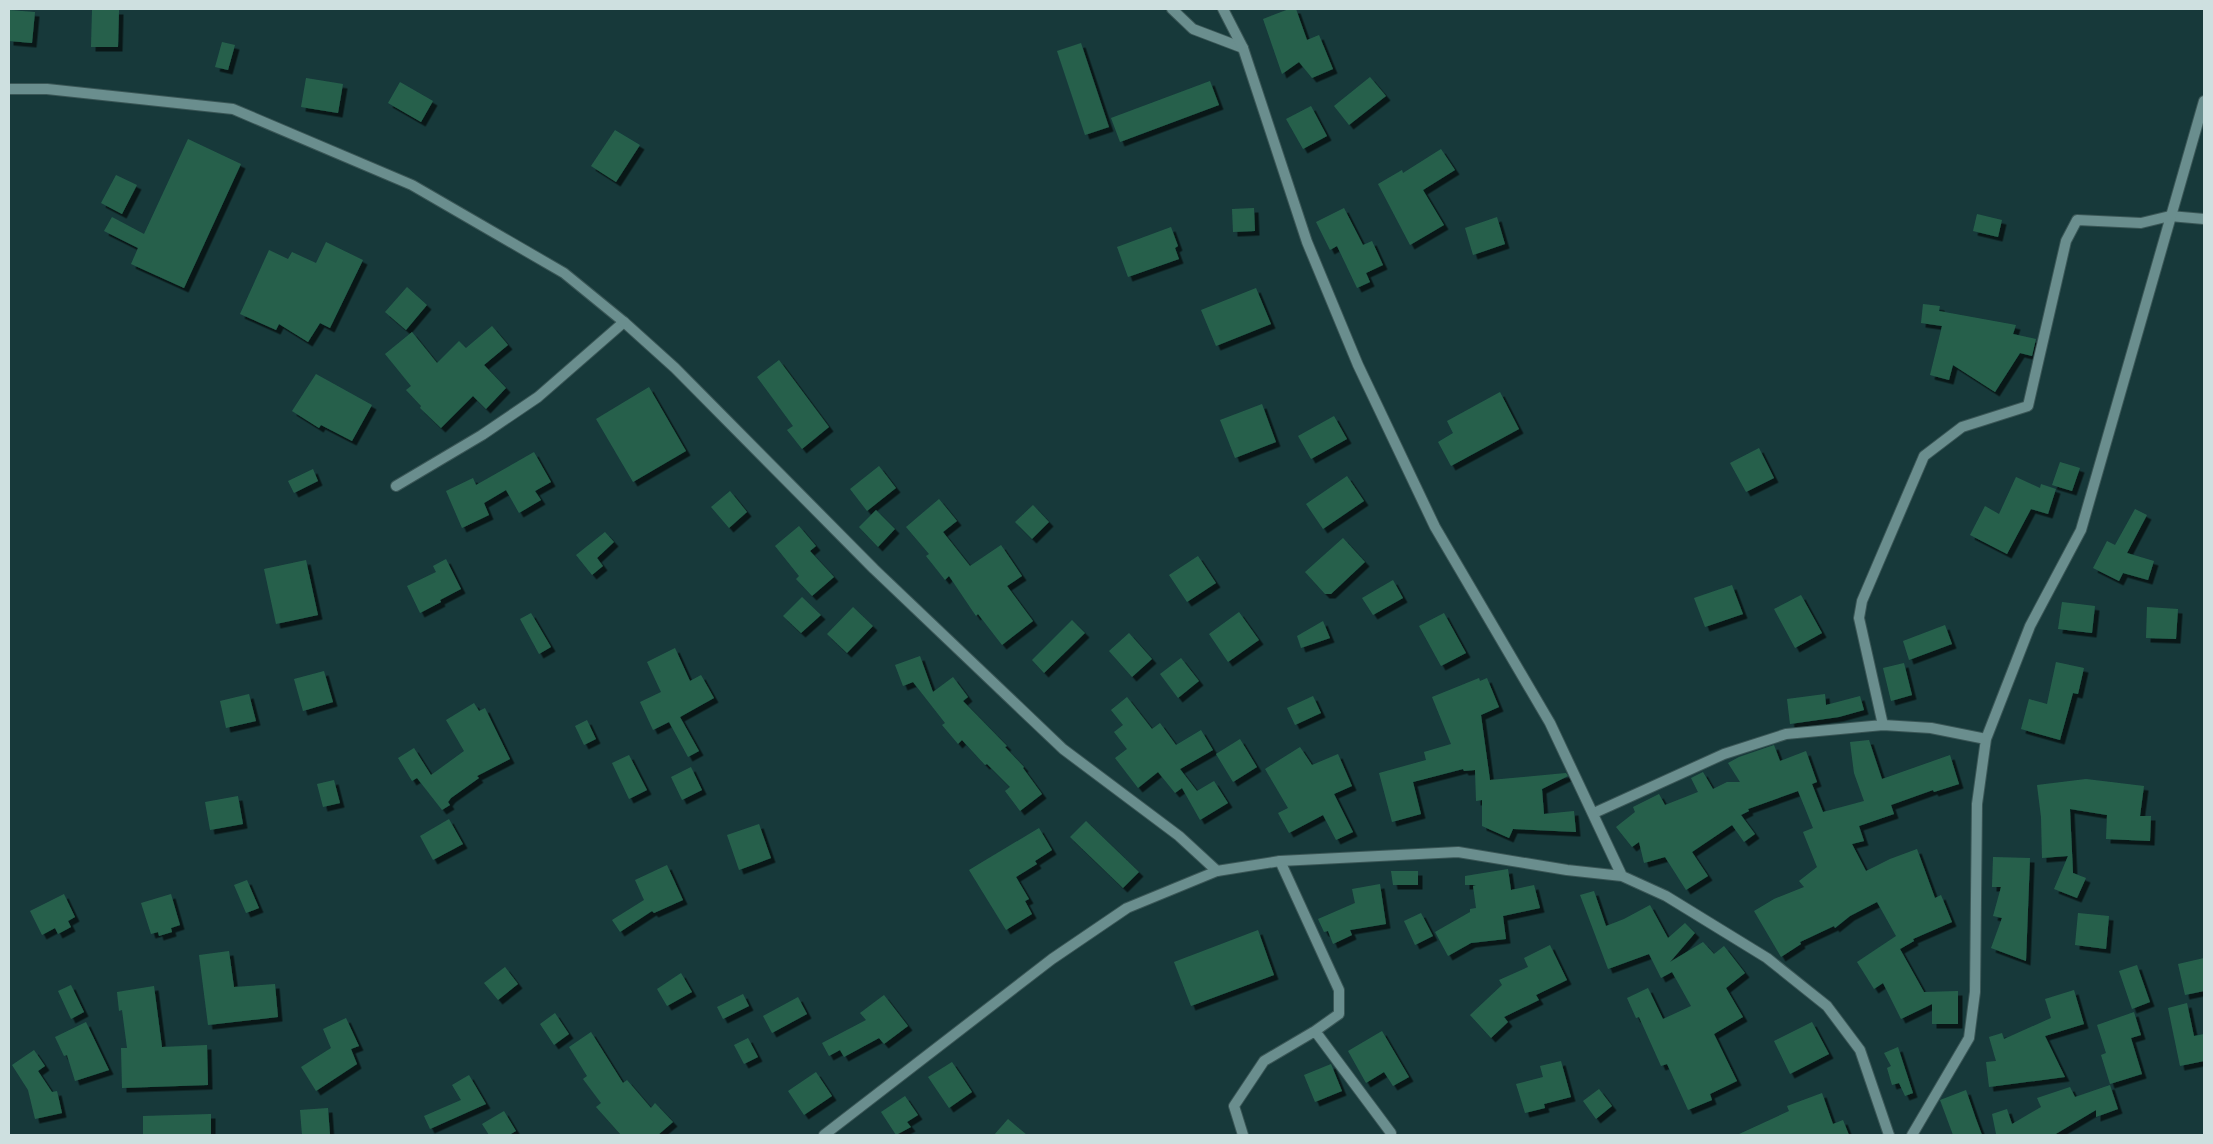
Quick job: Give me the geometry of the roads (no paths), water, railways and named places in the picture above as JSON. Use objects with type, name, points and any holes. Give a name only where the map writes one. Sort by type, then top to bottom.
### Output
[{"type":"street","points":[[1172,9],[1193,30],[1243,48]]},
{"type":"street","points":[[1223,9],[1243,48],[1307,242],[1358,365],[1435,527],[1550,723],[1622,876]]},
{"type":"street","points":[[9,89],[47,89],[233,109],[412,185],[564,274],[624,322],[675,368],[874,569],[1063,749],[1179,836],[1217,871]]},
{"type":"street","points":[[1912,1135],[1970,1038],[1975,992],[1977,804],[1986,739],[2030,626],[2082,530],[2204,101]]},
{"type":"street","points":[[1883,725],[1859,618],[1862,601],[1924,456],[1962,427],[2028,406],[2066,241],[2077,220],[2141,224],[2170,216],[2204,219]]},
{"type":"street","points":[[396,486],[482,435],[538,397],[624,322]]},
{"type":"street","points":[[1594,813],[1724,754],[1786,734],[1883,725],[1931,728],[1986,739]]},
{"type":"street","points":[[824,1135],[1052,959],[1127,908],[1217,871],[1280,861],[1458,852],[1567,870],[1622,876],[1666,896],[1767,958],[1827,1006],[1860,1050],[1888,1135]]},
{"type":"street","points":[[1243,1135],[1234,1106],[1264,1061],[1315,1031],[1339,1014],[1339,990],[1280,861]]},
{"type":"street","points":[[1315,1031],[1391,1133]]}]
